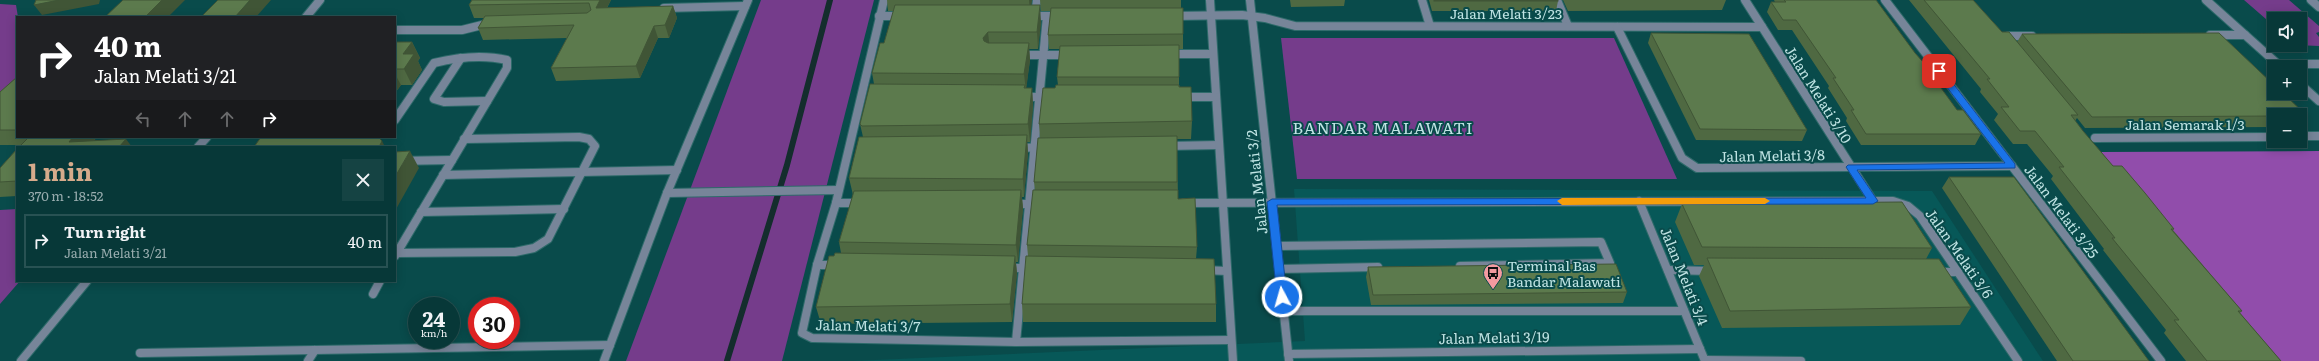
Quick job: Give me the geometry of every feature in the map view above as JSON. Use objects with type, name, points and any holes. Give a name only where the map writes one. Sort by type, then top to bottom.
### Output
[{"type":"street","points":[[307,16],[320,0]]},
{"type":"street","name":"Jalan Melati 3/7","points":[[884,0],[879,16],[865,96],[853,149],[838,190],[836,203],[817,265],[801,328],[802,333],[806,336],[1016,342],[1231,340]]},
{"type":"street","points":[[1035,16],[1037,0]]},
{"type":"street","points":[[1210,0],[1233,361]]},
{"type":"street","name":"Jalan Melati 3/2","points":[[1250,0],[1288,358]]},
{"type":"street","points":[[1422,0],[1430,26]]},
{"type":"street","points":[[1557,0],[1568,26]]},
{"type":"street","name":"Jalan Melati 3/10","points":[[1745,0],[1873,201]]},
{"type":"street","name":"Jalan Melati 3/25","points":[[1885,0],[2161,361]]},
{"type":"street","points":[[2206,0],[2273,60]]},
{"type":"street","points":[[2310,0],[2319,7]]},
{"type":"street","points":[[604,361],[677,170],[747,3],[656,8]]},
{"type":"street","points":[[879,16],[910,16]]},
{"type":"street","points":[[1019,16],[1070,16]]},
{"type":"street","points":[[1016,342],[1047,16]]},
{"type":"street","name":"Jalan Melati 3/23","points":[[1164,16],[1266,18],[1278,23],[1295,26],[1762,27]]},
{"type":"street","points":[[396,30],[462,30],[486,23],[501,22]]},
{"type":"street","name":"Jalan Melati 3/8","points":[[1617,27],[1682,158],[1691,166],[1704,169],[2012,166]]},
{"type":"street","points":[[2205,35],[2245,35]]},
{"type":"street","points":[[2010,46],[2004,38],[2009,36],[2040,36]]},
{"type":"street","points":[[1159,54],[1214,54]]},
{"type":"street","points":[[1013,55],[1074,55]]},
{"type":"street","points":[[396,119],[432,65],[461,58],[497,57],[506,60],[507,68],[396,255]]},
{"type":"street","points":[[461,58],[434,99],[444,102],[487,100]]},
{"type":"street","points":[[2307,64],[2319,64]]},
{"type":"street","points":[[2307,90],[2319,101]]},
{"type":"street","points":[[1016,97],[1062,97]]},
{"type":"street","points":[[1170,97],[1216,97]]},
{"type":"street","name":"Jalan Semarak 1/3","points":[[2086,136],[2095,138],[2267,137]]},
{"type":"street","points":[[2307,136],[2319,136]]},
{"type":"street","points":[[396,255],[515,252],[534,248],[548,239],[584,171],[594,146],[589,140],[579,137],[464,139]]},
{"type":"street","points":[[199,146],[206,138]]},
{"type":"street","points":[[1158,146],[1219,145]]},
{"type":"street","points":[[1011,148],[1057,147]]},
{"type":"street","points":[[396,161],[452,160]]},
{"type":"street","points":[[443,175],[677,170]]},
{"type":"street","points":[[668,193],[838,190]]},
{"type":"street","name":"Jalan Melati 3/4","points":[[1639,201],[1705,361]]},
{"type":"street","name":"Jalan Melati 3/6","points":[[1176,203],[1893,201],[1908,206],[1920,216],[2018,361]]},
{"type":"street","points":[[836,203],[867,203]]},
{"type":"street","points":[[1006,204],[1052,204]]},
{"type":"street","points":[[421,212],[564,209]]},
{"type":"street","points":[[1276,246],[1601,242],[1610,264],[1454,266]]},
{"type":"street","points":[[817,265],[849,266]]},
{"type":"street","points":[[1279,269],[1390,267]]},
{"type":"street","points":[[999,268],[1046,269]]},
{"type":"street","points":[[1196,270],[1227,271]]},
{"type":"street","points":[[1668,270],[1722,271]]},
{"type":"street","points":[[1926,272],[1958,272]]},
{"type":"street","points":[[21,361],[86,282]]},
{"type":"street","points":[[373,294],[379,282]]},
{"type":"street","points":[[1284,312],[1684,311]]},
{"type":"street","points":[[140,353],[610,345]]},
{"type":"street","name":"Jalan Melati 3/19","points":[[1288,358],[1700,349]]},
{"type":"street","points":[[308,361],[315,350]]},
{"type":"street","points":[[1705,361],[1801,361]]},
{"type":"shaded area","points":[[761,0],[874,0],[782,361],[626,361]]},
{"type":"shaded area","points":[[2244,0],[2289,0],[2303,12],[2267,12],[2267,20]]},
{"type":"shaded area","points":[[0,4],[16,5],[18,16],[16,16],[16,79],[0,94]]},
{"type":"shaded area","points":[[2307,16],[2319,26],[2319,32],[2316,33],[2319,37],[2319,46],[2307,45]]},
{"type":"shaded area","points":[[1281,38],[1614,38],[1677,179],[1297,179]]},
{"type":"shaded area","points":[[2319,151],[2319,361],[2277,361],[2099,152]]},
{"type":"shaded area","points":[[1294,189],[1932,191],[2043,361],[852,361],[1305,341]]},
{"type":"shaded area","points":[[16,209],[16,282],[19,282],[0,304],[0,210]]},
{"type":"building","points":[[36,0],[59,0],[34,5]]},
{"type":"building","points":[[123,0],[162,0],[146,16],[106,16]]},
{"type":"building","points":[[218,0],[250,0],[236,16],[202,16]]},
{"type":"building","points":[[472,0],[600,0],[596,8],[673,6],[665,25],[654,26],[636,66],[551,68],[574,25],[478,28],[485,16],[587,13],[591,10],[589,3],[469,5]]},
{"type":"building","points":[[1558,0],[1558,1],[1434,1]]},
{"type":"building","points":[[1784,0],[1876,0],[1915,53],[1930,70],[1928,70],[1957,110],[1963,110],[1981,134],[1866,134],[1851,110],[1854,110],[1833,78],[1836,78],[1796,20],[1783,20],[1771,2],[1786,2]]},
{"type":"building","points":[[1924,0],[1973,0],[2002,32],[2009,32],[2078,115],[2071,115],[2083,131],[2113,166],[2122,166],[2174,229],[2171,229],[2242,311],[2238,311],[2281,361],[2207,361],[2174,320],[2179,320],[2112,238],[2115,238],[2059,167],[2064,167],[2035,131],[2020,131],[2001,107],[2009,107],[1987,79],[1990,79]]},
{"type":"building","points":[[895,5],[1040,5],[1037,32],[988,32],[983,38],[984,41],[988,43],[1029,43],[1024,74],[872,73],[880,43],[884,43]]},
{"type":"building","points":[[1051,8],[1183,8],[1183,34],[1048,35]]},
{"type":"building","points":[[1651,33],[1749,34],[1807,130],[1700,129]]},
{"type":"building","points":[[2219,33],[2267,78],[2267,100],[2290,100],[2299,108],[2267,108],[2267,116],[2092,117],[2022,34]]},
{"type":"building","points":[[396,42],[412,42],[403,54],[414,54],[404,69],[396,69]]},
{"type":"building","points":[[1179,45],[1179,77],[1057,77],[1060,46]]},
{"type":"building","points":[[16,78],[16,130],[0,130],[0,92]]},
{"type":"building","points":[[870,84],[1025,85],[1024,88],[1032,88],[1028,124],[862,126],[860,124]]},
{"type":"building","points":[[1056,85],[1179,85],[1179,87],[1191,87],[1192,121],[1039,124],[1043,88],[1055,88]]},
{"type":"building","points":[[1027,135],[1023,179],[849,178],[859,137]]},
{"type":"building","points":[[1177,136],[1177,182],[1034,182],[1038,138]]},
{"type":"building","points":[[28,138],[72,138],[69,142],[126,139],[120,146],[20,146]]},
{"type":"building","points":[[260,138],[379,138],[382,141],[381,146],[255,146]]},
{"type":"building","points":[[16,150],[16,181],[0,182],[0,168]]},
{"type":"building","points":[[410,151],[396,175],[396,152]]},
{"type":"building","points":[[1949,177],[2014,177],[2149,361],[2073,361]]},
{"type":"building","points":[[1021,190],[1016,245],[839,242],[854,191]]},
{"type":"building","points":[[1033,190],[1178,190],[1178,199],[1195,198],[1197,247],[1027,245]]},
{"type":"building","points":[[1902,202],[1932,248],[1702,247],[1682,204]]},
{"type":"building","points":[[835,253],[1015,256],[1010,304],[816,307],[829,256],[834,256]]},
{"type":"building","points":[[1026,256],[1214,259],[1216,304],[1022,304]]},
{"type":"building","points":[[1707,258],[1939,259],[1971,307],[1730,311]]},
{"type":"building","name":"Terminal Bas Bandar Malawati","points":[[1616,264],[1627,292],[1373,295],[1368,267]]},
{"type":"waterway","points":[[727,361],[787,165],[830,0]]},
{"type":"slow traffic","points":[[1562,201],[1765,201]]},
{"type":"place","name":"Terminal Bas Bandar Malawati","points":[[1493,290]]},
{"type":"district","name":"BANDAR MALAWATI","points":[[1383,127]]},
{"type":"route","points":[[1282,297],[1272,202],[1873,201],[1851,167],[2012,166],[1939,71]]}]
